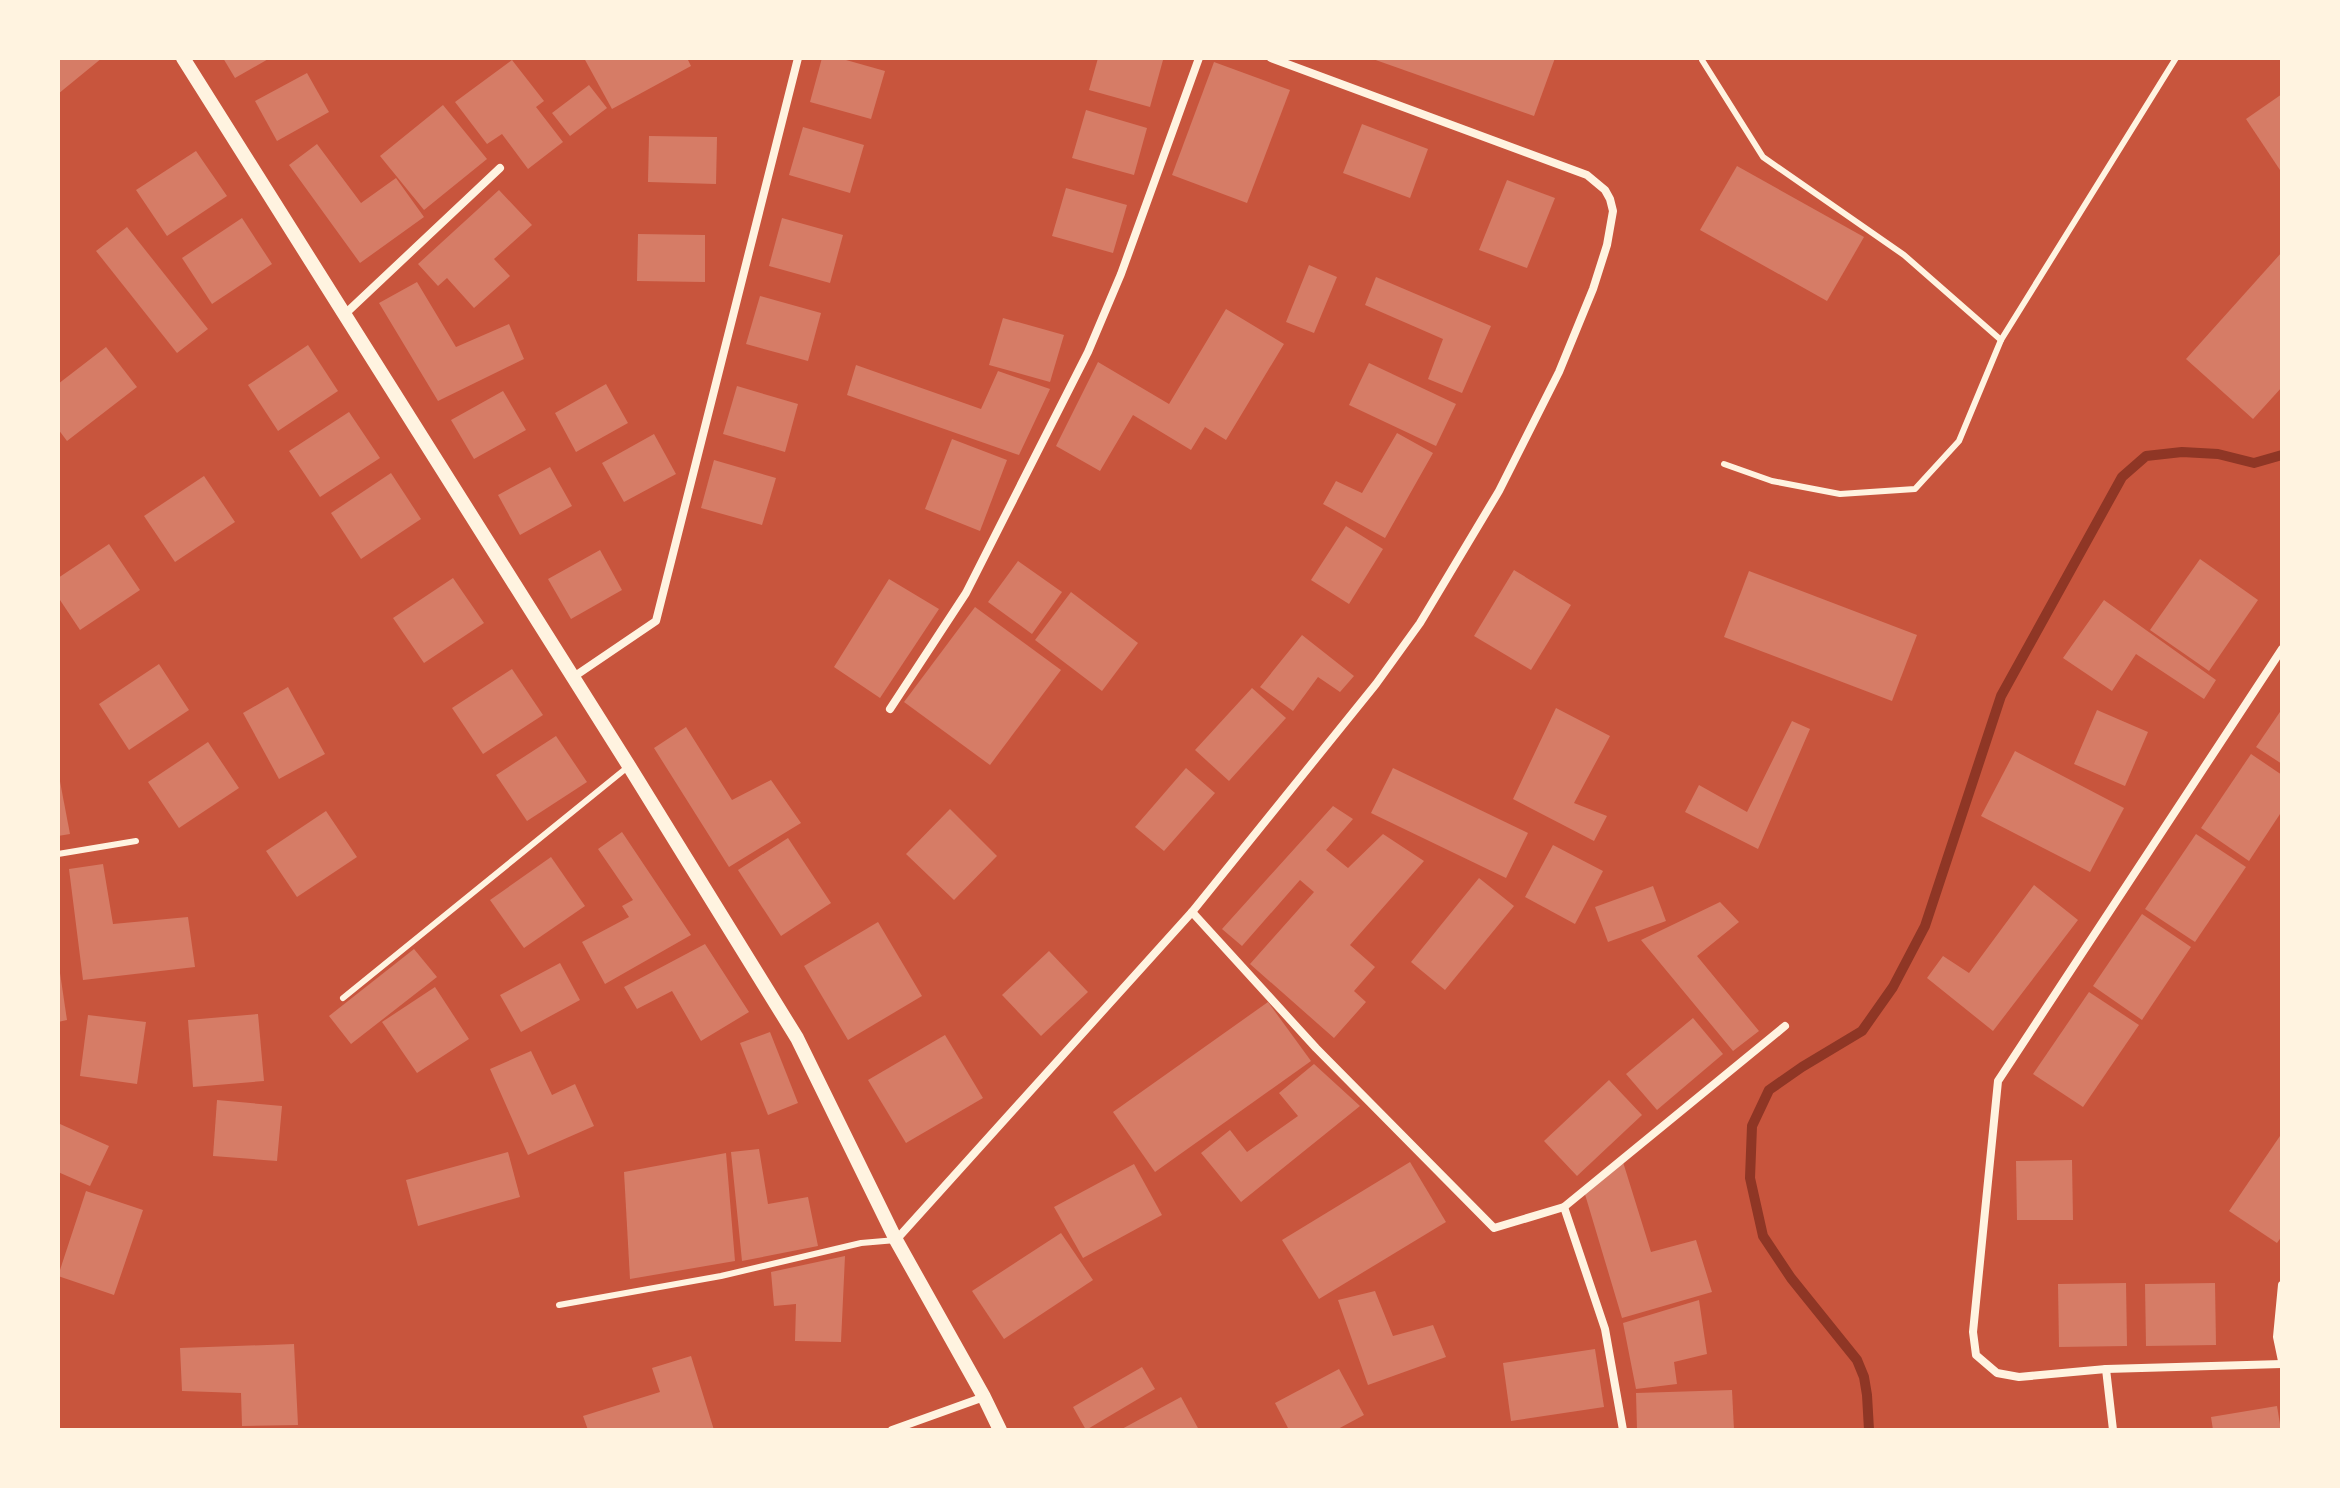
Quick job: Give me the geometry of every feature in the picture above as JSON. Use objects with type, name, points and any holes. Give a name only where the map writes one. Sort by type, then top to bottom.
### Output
[{"type":"street","points":[[183,58],[797,1038],[896,1240],[1000,1430]]},
{"type":"street","points":[[572,678],[656,621],[798,58]]},
{"type":"street","points":[[890,709],[966,593],[1088,352],[1121,274],[1199,58]]},
{"type":"street","points":[[896,1240],[1192,912],[1376,684],[1420,623],[1499,491],[1559,372],[1593,289],[1612,222],[1610,199],[1597,182],[1575,170],[1271,58]]},
{"type":"street","points":[[345,314],[500,168]]},
{"type":"street","points":[[2282,649],[1998,1081],[1973,1332],[1976,1355],[1997,1373],[2019,1377],[2106,1369],[2282,1362],[2277,1337],[2282,1285]]},
{"type":"street","points":[[1192,912],[1316,1048],[1494,1228],[1564,1207],[1785,1026]]},
{"type":"street","points":[[1564,1207],[1605,1329],[1623,1430]]},
{"type":"street","points":[[2106,1369],[2113,1430]]},
{"type":"street","points":[[892,1430],[984,1397]]},
{"type":"lane","points":[[1702,58],[1763,157],[1904,255],[2001,340]]},
{"type":"lane","points":[[1724,464],[1772,481],[1840,494],[1915,489],[1959,441],[2001,340],[2176,58]]},
{"type":"lane","points":[[343,998],[629,766]]},
{"type":"lane","points":[[58,854],[136,841]]},
{"type":"lane","points":[[559,1305],[721,1276],[861,1243],[896,1240]]},
{"type":"building","points":[[58,58],[102,58],[58,94]]},
{"type":"building","points":[[223,58],[270,58],[235,78]]},
{"type":"building","points":[[584,58],[687,58],[691,66],[612,109]]},
{"type":"building","points":[[822,58],[839,58],[885,71],[871,119],[810,102]]},
{"type":"building","points":[[1098,58],[1163,60],[1150,107],[1089,90]]},
{"type":"building","points":[[1370,58],[1555,58],[1534,116]]},
{"type":"building","points":[[512,60],[544,101],[536,107],[563,142],[528,169],[502,134],[487,144],[455,102]]},
{"type":"building","points":[[1214,62],[1290,90],[1247,203],[1172,175]]},
{"type":"building","points":[[307,73],[329,112],[277,141],[255,101]]},
{"type":"building","points":[[589,85],[607,108],[570,136],[552,113]]},
{"type":"building","points":[[2282,94],[2282,173],[2246,119]]},
{"type":"building","points":[[443,105],[487,159],[424,210],[380,156]]},
{"type":"building","points":[[1086,110],[1147,128],[1134,175],[1072,158]]},
{"type":"building","points":[[1362,124],[1428,149],[1410,198],[1343,173]]},
{"type":"building","points":[[803,127],[864,145],[850,193],[789,175]]},
{"type":"building","points":[[649,136],[717,137],[716,184],[648,182]]},
{"type":"building","points":[[317,144],[361,203],[396,178],[424,217],[360,263],[289,165]]},
{"type":"building","points":[[196,151],[227,196],[167,236],[136,190]]},
{"type":"building","points":[[1737,166],[1864,237],[1827,301],[1700,230]]},
{"type":"building","points":[[1507,180],[1555,198],[1527,268],[1479,250]]},
{"type":"building","points":[[1066,188],[1127,205],[1113,253],[1052,236]]},
{"type":"building","points":[[499,190],[532,225],[494,259],[510,276],[474,308],[447,278],[438,286],[418,264]]},
{"type":"building","points":[[242,218],[272,264],[212,304],[182,258]]},
{"type":"building","points":[[782,218],[843,235],[830,283],[769,266]]},
{"type":"building","points":[[127,227],[208,329],[177,353],[96,251]]},
{"type":"building","points":[[638,234],[705,235],[705,282],[637,281]]},
{"type":"building","points":[[2282,252],[2282,387],[2253,419],[2186,359]]},
{"type":"building","points":[[1309,265],[1337,277],[1314,333],[1286,322]]},
{"type":"building","points":[[1376,277],[1491,326],[1462,393],[1428,379],[1443,339],[1365,305]]},
{"type":"building","points":[[417,282],[456,347],[509,324],[524,359],[438,401],[379,303]]},
{"type":"building","points":[[760,296],[821,313],[808,361],[746,344]]},
{"type":"building","points":[[1226,309],[1284,344],[1226,440],[1205,427],[1191,450],[1133,415],[1100,471],[1056,446],[1098,362],[1169,404]]},
{"type":"building","points":[[1003,318],[1064,335],[1050,382],[989,365]]},
{"type":"building","points":[[308,345],[338,391],[278,431],[248,385]]},
{"type":"building","points":[[106,347],[137,387],[67,441],[58,429],[58,384]]},
{"type":"building","points":[[1369,363],[1456,404],[1436,446],[1349,405]]},
{"type":"building","points":[[856,365],[981,409],[998,371],[1050,389],[1019,455],[847,395]]},
{"type":"building","points":[[606,384],[628,423],[576,452],[555,413]]},
{"type":"building","points":[[737,386],[798,404],[785,452],[723,434]]},
{"type":"building","points":[[503,391],[526,430],[474,459],[451,420]]},
{"type":"building","points":[[349,412],[380,458],[320,497],[289,451]]},
{"type":"building","points":[[1397,433],[1433,453],[1385,538],[1323,504],[1336,481],[1362,493]]},
{"type":"building","points":[[654,434],[676,474],[624,502],[602,463]]},
{"type":"building","points":[[952,439],[1007,460],[980,531],[925,509]]},
{"type":"building","points":[[714,460],[776,478],[762,525],[701,508]]},
{"type":"building","points":[[550,467],[572,506],[520,535],[498,495]]},
{"type":"building","points":[[391,473],[421,519],[361,559],[331,513]]},
{"type":"building","points":[[204,476],[235,522],[175,562],[144,516]]},
{"type":"building","points":[[1346,526],[1383,549],[1349,604],[1311,580]]},
{"type":"building","points":[[109,544],[140,590],[80,630],[58,597],[58,578]]},
{"type":"building","points":[[600,550],[622,590],[571,619],[548,579]]},
{"type":"building","points":[[2200,559],[2258,600],[2209,671],[2150,630]]},
{"type":"building","points":[[1018,561],[1062,592],[1032,634],[988,602]]},
{"type":"building","points":[[1514,570],[1571,605],[1531,670],[1474,636]]},
{"type":"building","points":[[1749,571],[1917,635],[1892,701],[1724,637]]},
{"type":"building","points":[[453,578],[484,623],[424,663],[393,618]]},
{"type":"building","points":[[889,579],[939,609],[880,698],[834,667]]},
{"type":"building","points":[[1071,592],[1138,643],[1102,691],[1035,640]]},
{"type":"building","points":[[2104,600],[2216,680],[2204,699],[2136,654],[2112,691],[2063,658]]},
{"type":"building","points":[[975,607],[1061,670],[990,765],[904,702]]},
{"type":"building","points":[[1302,635],[1354,676],[1340,692],[1318,677],[1293,711],[1260,687]]},
{"type":"building","points":[[159,664],[189,710],[129,750],[99,704]]},
{"type":"building","points":[[512,669],[543,715],[483,754],[452,708]]},
{"type":"building","points":[[288,687],[325,754],[279,779],[243,713]]},
{"type":"building","points":[[1252,688],[1286,718],[1229,781],[1195,750]]},
{"type":"building","points":[[1556,708],[1610,736],[1574,803],[1607,816],[1594,841],[1513,799]]},
{"type":"building","points":[[2282,709],[2282,764],[2256,747]]},
{"type":"building","points":[[2097,710],[2148,732],[2125,786],[2074,764]]},
{"type":"building","points":[[1792,721],[1810,729],[1758,849],[1685,812],[1699,785],[1747,812]]},
{"type":"building","points":[[686,727],[732,800],[771,780],[801,823],[729,867],[654,748]]},
{"type":"building","points":[[556,736],[587,782],[527,821],[496,775]]},
{"type":"building","points":[[208,742],[239,788],[179,828],[148,782]]},
{"type":"building","points":[[2015,751],[2124,808],[2090,872],[1981,816]]},
{"type":"building","points":[[2251,754],[2282,775],[2282,811],[2249,861],[2201,828]]},
{"type":"building","points":[[1186,768],[1215,793],[1164,851],[1135,827]]},
{"type":"building","points":[[1393,768],[1528,833],[1506,878],[1371,813]]},
{"type":"building","points":[[58,771],[70,834],[58,836]]},
{"type":"building","points":[[1333,806],[1353,819],[1326,850],[1348,868],[1383,834],[1424,861],[1350,945],[1375,967],[1354,991],[1366,1002],[1334,1038],[1250,964],[1314,892],[1300,880],[1242,946],[1222,929]]},
{"type":"building","points":[[950,809],[997,856],[954,900],[906,854]]},
{"type":"building","points":[[326,811],[357,857],[297,897],[266,851]]},
{"type":"building","points":[[622,832],[691,935],[605,984],[582,942],[629,917],[622,906],[633,900],[598,849]]},
{"type":"building","points":[[2196,834],[2246,867],[2195,942],[2145,909]]},
{"type":"building","points":[[788,838],[831,903],[781,936],[738,870]]},
{"type":"building","points":[[1553,845],[1603,871],[1575,924],[1525,897]]},
{"type":"building","points":[[551,857],[585,906],[524,948],[490,900]]},
{"type":"building","points":[[103,864],[113,924],[188,917],[195,967],[83,980],[69,869]]},
{"type":"building","points":[[1479,878],[1514,906],[1445,990],[1411,962]]},
{"type":"building","points":[[2034,885],[2078,920],[1993,1031],[1927,978],[1943,956],[1969,973]]},
{"type":"building","points":[[1653,886],[1666,921],[1608,942],[1595,907]]},
{"type":"building","points":[[1720,902],[1739,922],[1697,956],[1759,1031],[1733,1051],[1641,940]]},
{"type":"building","points":[[2142,914],[2191,947],[2142,1020],[2093,986]]},
{"type":"building","points":[[878,922],[922,996],[848,1040],[804,966]]},
{"type":"building","points":[[705,944],[749,1012],[701,1041],[672,991],[637,1009],[624,987]]},
{"type":"building","points":[[414,949],[437,977],[351,1044],[329,1016]]},
{"type":"building","points":[[1049,951],[1088,992],[1041,1036],[1002,995]]},
{"type":"building","points":[[560,963],[580,1000],[521,1032],[500,995]]},
{"type":"building","points":[[58,974],[67,1020],[58,1022]]},
{"type":"building","points":[[435,987],[469,1039],[417,1073],[382,1022]]},
{"type":"building","points":[[2089,992],[2139,1025],[2083,1107],[2033,1074]]},
{"type":"building","points":[[1268,1002],[1311,1061],[1155,1172],[1113,1112]]},
{"type":"building","points":[[258,1014],[264,1081],[193,1087],[188,1020]]},
{"type":"building","points":[[88,1015],[146,1022],[137,1084],[80,1076]]},
{"type":"building","points":[[1693,1018],[1723,1054],[1657,1110],[1626,1074]]},
{"type":"building","points":[[770,1032],[798,1103],[768,1115],[740,1043]]},
{"type":"building","points":[[945,1035],[983,1098],[906,1143],[868,1080]]},
{"type":"building","points":[[531,1051],[552,1095],[575,1084],[594,1126],[528,1155],[490,1069]]},
{"type":"building","points":[[1314,1064],[1360,1106],[1241,1202],[1201,1153],[1230,1130],[1247,1152],[1298,1116],[1279,1093]]},
{"type":"building","points":[[1609,1080],[1642,1115],[1577,1176],[1544,1141]]},
{"type":"building","points":[[217,1100],[282,1106],[277,1161],[213,1156]]},
{"type":"building","points":[[60,1124],[109,1146],[90,1186],[58,1172]]},
{"type":"building","points":[[2282,1133],[2282,1236],[2277,1243],[2229,1211]]},
{"type":"building","points":[[759,1149],[768,1204],[808,1197],[818,1246],[742,1261],[731,1152]]},
{"type":"building","points":[[508,1152],[520,1197],[418,1226],[406,1180]]},
{"type":"building","points":[[726,1153],[735,1261],[630,1279],[624,1172]]},
{"type":"building","points":[[2072,1160],[2073,1220],[2017,1220],[2016,1161]]},
{"type":"building","points":[[1410,1162],[1446,1222],[1319,1299],[1282,1240]]},
{"type":"building","points":[[1623,1162],[1651,1252],[1696,1240],[1712,1292],[1622,1318],[1584,1191]]},
{"type":"building","points":[[1134,1164],[1162,1215],[1083,1258],[1054,1207]]},
{"type":"building","points":[[86,1191],[143,1210],[114,1295],[58,1276]]},
{"type":"building","points":[[1061,1233],[1093,1280],[1004,1339],[972,1291]]},
{"type":"building","points":[[845,1256],[841,1342],[795,1341],[796,1304],[774,1306],[771,1272]]},
{"type":"building","points":[[2126,1283],[2127,1346],[2059,1347],[2058,1284]]},
{"type":"building","points":[[2215,1283],[2216,1345],[2146,1346],[2145,1284]]},
{"type":"building","points":[[1375,1291],[1393,1336],[1433,1325],[1446,1357],[1368,1385],[1338,1300]]},
{"type":"building","points":[[1699,1300],[1707,1354],[1674,1362],[1677,1384],[1636,1389],[1623,1323]]},
{"type":"building","points":[[294,1344],[298,1425],[242,1426],[241,1393],[182,1391],[180,1348]]},
{"type":"building","points":[[1595,1349],[1604,1407],[1511,1421],[1503,1363]]},
{"type":"building","points":[[691,1356],[714,1430],[588,1430],[583,1416],[660,1392],[652,1368]]},
{"type":"building","points":[[1142,1367],[1155,1389],[1086,1430],[1073,1407]]},
{"type":"building","points":[[1339,1369],[1364,1415],[1336,1430],[1289,1430],[1275,1403]]},
{"type":"building","points":[[1732,1390],[1734,1430],[1637,1430],[1636,1393]]},
{"type":"building","points":[[1181,1397],[1199,1430],[1120,1430]]},
{"type":"building","points":[[2277,1406],[2281,1430],[2213,1430],[2211,1417]]},
{"type":"waterway","points":[[1869,1430],[1864,1377],[1857,1360],[1791,1278],[1763,1236],[1750,1178],[1752,1126],[1769,1090],[1862,1031],[1893,987],[1925,926],[2001,696],[2122,477],[2146,456],[2182,452],[2218,454],[2254,463],[2282,455]]}]
